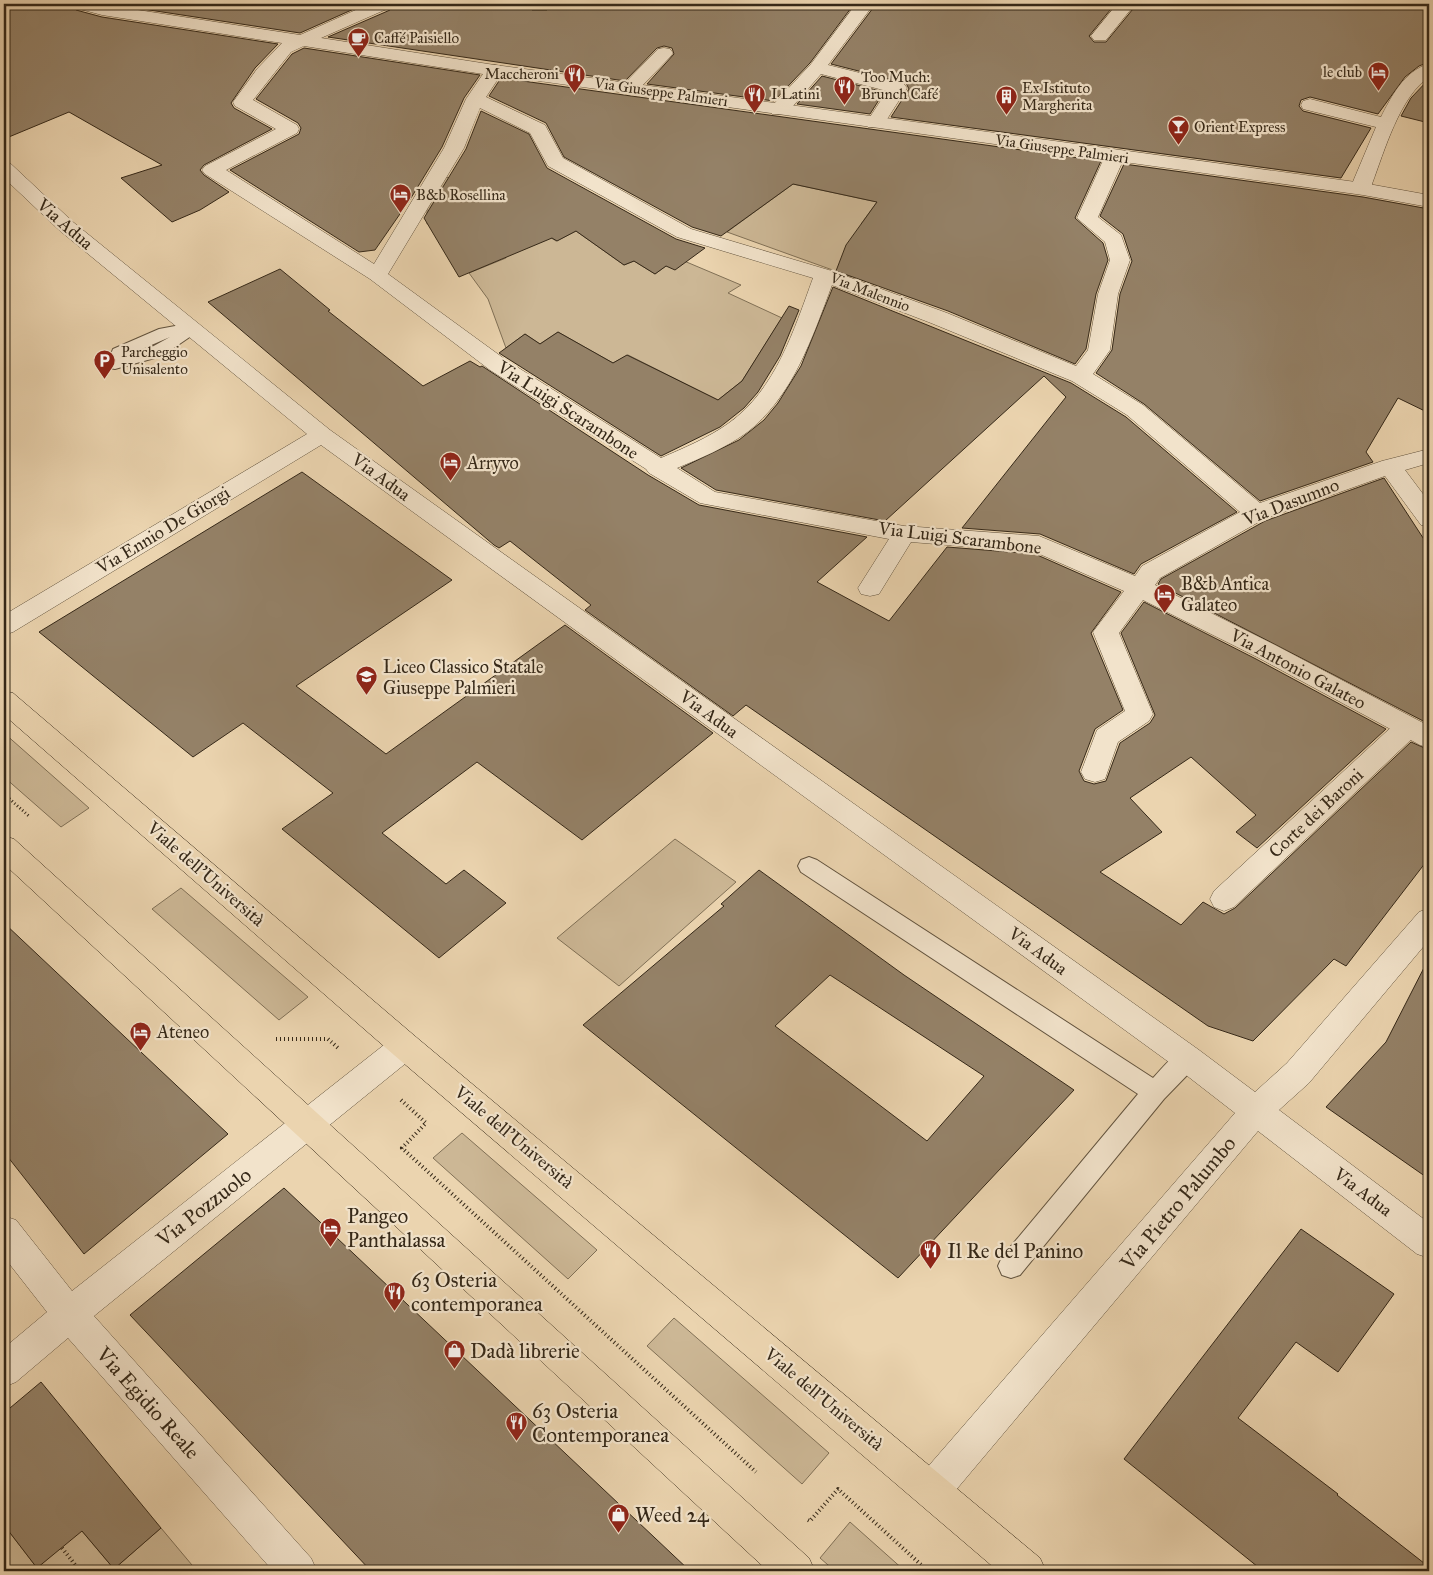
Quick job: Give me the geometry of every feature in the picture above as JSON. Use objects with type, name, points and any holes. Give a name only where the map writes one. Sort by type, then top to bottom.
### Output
[{"type":"main road","name":"Viale dell'Università","points":[[4,700],[405,1046],[1027,1571]]},
{"type":"main road","points":[[4,847],[796,1571]]},
{"type":"street","name":"Via Giuseppe Palmieri","points":[[82,4],[495,70],[631,87],[779,110],[1363,189],[1429,201]]},
{"type":"street","points":[[302,40],[383,4]]},
{"type":"street","points":[[779,110],[817,68],[865,4]]},
{"type":"street","points":[[1100,36],[1126,4]]},
{"type":"street","name":"Via Luigi Scarambone","points":[[302,40],[285,48],[263,73],[242,102],[290,129],[212,170],[378,275],[498,365],[657,468],[708,498],[904,534],[1039,544],[1140,588]]},
{"type":"street","points":[[631,87],[664,53]]},
{"type":"street","points":[[817,68],[898,88],[876,123]]},
{"type":"street","points":[[1363,189],[1362,184],[1388,118],[1420,72],[1429,69]]},
{"type":"street","points":[[378,275],[454,148],[475,99],[495,70]]},
{"type":"street","name":"Via Malennio","points":[[475,99],[538,129],[555,162],[684,233],[825,275],[939,318],[1080,376],[1135,410],[1256,513]]},
{"type":"street","points":[[1310,105],[1388,118]]},
{"type":"street","points":[[1080,376],[1098,350],[1108,294],[1120,260],[1114,239],[1087,218],[1115,156]]},
{"type":"street","name":"Via Adua","points":[[4,168],[66,226],[322,435],[1188,1059],[1429,1242]]},
{"type":"street","points":[[657,468],[716,442],[749,419],[778,383],[804,329],[825,275]]},
{"type":"street","name":"Via Ennio De Giorgi","points":[[4,626],[322,435]]},
{"type":"street","name":"Via Dasumno","points":[[1095,772],[1106,737],[1140,714],[1106,632],[1151,572],[1256,513],[1390,466],[1429,456]]},
{"type":"street","points":[[1390,466],[1429,519]]},
{"type":"street","points":[[870,588],[904,534]]},
{"type":"street","name":"Via Antonio Galateo","points":[[1140,588],[1266,651],[1419,733]]},
{"type":"street","name":"Corte dei Baroni","points":[[1224,899],[1419,733]]},
{"type":"street","name":"Via Pietro Palumbo","points":[[932,1490],[1256,1111],[1298,1073],[1429,920]]},
{"type":"street","name":"Via Pozzuolo","points":[[4,1370],[71,1316],[105,1285],[405,1046]]},
{"type":"street","name":"Via Egidio Reale","points":[[4,1231],[71,1316],[298,1571]]},
{"type":"lane","points":[[809,866],[1155,1092]]},
{"type":"lane","points":[[1011,1266],[1155,1092],[1188,1059]]},
{"type":"path","points":[[4,794],[31,818]]},
{"type":"path","points":[[269,1033],[276,1040],[328,1039],[342,1051]]},
{"type":"path","points":[[396,1096],[426,1122],[402,1148],[759,1475]]},
{"type":"path","points":[[802,1515],[810,1521],[838,1489],[928,1571]]},
{"type":"path","points":[[62,1548],[80,1571]]},
{"type":"shaded area","points":[[445,177],[457,179],[556,241],[576,231],[624,265],[634,261],[655,274],[677,258],[741,285],[728,293],[782,318],[742,381],[718,400],[628,355],[613,363],[558,332],[540,344],[525,334],[506,348],[488,299],[469,273],[506,258],[492,210],[427,224],[427,208]]},
{"type":"shaded area","points":[[793,184],[877,202],[861,224],[883,229],[852,277],[727,232]]},
{"type":"shaded area","points":[[4,733],[89,808],[61,827],[4,777]]},
{"type":"shaded area","points":[[675,839],[736,882],[619,986],[557,938]]},
{"type":"shaded area","points":[[181,888],[308,997],[279,1020],[152,909]]},
{"type":"shaded area","points":[[462,1133],[597,1250],[568,1279],[433,1158]]},
{"type":"shaded area","points":[[674,1318],[829,1453],[802,1484],[647,1346]]},
{"type":"shaded area","points":[[850,1522],[905,1571],[835,1571],[820,1558]]},
{"type":"shaded area","points":[[4,1525],[37,1568],[81,1530],[114,1569],[161,1528],[197,1571],[4,1571]]},
{"type":"building","points":[[4,4],[71,4],[76,10],[102,17],[278,44],[255,68],[231,103],[234,108],[272,129],[204,165],[200,170],[204,175],[229,192],[200,210],[172,222],[121,178],[162,165],[69,112],[4,139]]},
{"type":"building","points":[[110,4],[365,4],[300,33]]},
{"type":"building","points":[[393,4],[527,4],[532,10],[547,10],[552,4],[854,4],[810,63],[774,101],[647,84],[674,54],[672,48],[664,46],[657,48],[625,81],[328,37],[390,10]]},
{"type":"building","points":[[876,4],[1115,4],[1089,36],[1094,42],[1106,42],[1137,4],[1429,4],[1429,62],[1419,66],[1405,77],[1378,114],[1310,97],[1301,100],[1299,106],[1303,111],[1371,128],[1341,178],[891,117],[909,89],[906,83],[831,64]]},
{"type":"building","points":[[304,48],[480,75],[464,98],[442,147],[411,198],[375,250],[359,252],[230,170],[299,134],[301,128],[298,123],[256,99],[292,54]]},
{"type":"building","points":[[822,76],[884,92],[870,114],[797,104]]},
{"type":"building","points":[[501,78],[1101,161],[1075,218],[1103,243],[1108,260],[1096,294],[1086,349],[1075,364],[948,311],[836,271],[846,245],[877,202],[793,184],[721,236],[692,227],[564,157],[546,123],[489,96]]},
{"type":"building","points":[[1429,79],[1429,123],[1401,116],[1411,98]]},
{"type":"building","points":[[481,111],[529,134],[547,168],[676,239],[705,248],[675,270],[666,266],[655,274],[634,261],[624,265],[576,231],[557,241],[552,238],[459,277],[424,218],[466,149]]},
{"type":"building","points":[[1124,164],[1363,197],[1429,209],[1429,413],[1398,398],[1366,452],[1373,462],[1260,501],[1144,404],[1096,373],[1112,350],[1120,294],[1132,261],[1123,234],[1100,216]]},
{"type":"building","points":[[280,269],[330,310],[328,311],[423,386],[470,361],[480,367],[482,366],[648,475],[699,505],[867,537],[817,582],[889,621],[947,547],[1035,554],[1121,592],[1091,633],[1123,710],[1095,729],[1079,771],[1084,781],[1094,784],[1106,781],[1120,743],[1150,723],[1155,715],[1121,633],[1144,602],[1256,659],[1386,729],[1257,848],[1236,832],[1256,815],[1191,757],[1130,798],[1162,832],[1100,872],[1181,925],[1203,902],[1224,914],[1235,908],[1411,742],[1429,750],[1429,858],[1346,966],[1334,959],[1253,1041],[1208,1026],[746,705],[733,716],[585,610],[591,605],[510,541],[499,548],[494,545],[208,302]]},
{"type":"building","points":[[833,287],[1071,383],[1126,417],[1237,512],[1141,564],[1134,574],[1040,534],[962,528],[1066,397],[1044,376],[885,521],[716,490],[681,468],[739,440],[764,420],[778,403],[801,366]]},
{"type":"building","points":[[789,306],[799,310],[780,356],[758,392],[744,408],[720,427],[661,456],[499,353],[525,334],[540,344],[558,332],[613,363],[627,355],[718,400],[742,381]]},
{"type":"building","points":[[302,472],[452,580],[296,686],[386,754],[565,625],[713,733],[582,840],[477,762],[382,833],[446,884],[464,870],[506,903],[439,958],[282,829],[333,793],[243,723],[193,757],[39,632]]},
{"type":"building","points":[[1384,478],[1429,547],[1429,724],[1158,584],[1161,579],[1265,521]]},
{"type":"building","points":[[759,870],[904,975],[1074,1090],[898,1278],[583,1025],[724,906],[721,904]],"holes":[[[830,975],[984,1076],[927,1141],[775,1026]]]},
{"type":"building","points":[[4,923],[228,1134],[84,1254],[4,1152]]},
{"type":"building","points":[[1429,958],[1429,1179],[1326,1107],[1386,1042]]},
{"type":"building","points":[[284,1188],[690,1571],[371,1571],[130,1315]]},
{"type":"building","points":[[1301,1229],[1394,1294],[1338,1372],[1296,1342],[1238,1418],[1338,1494],[1429,1567],[1429,1571],[1263,1571],[1124,1459]]},
{"type":"building","points":[[41,1382],[161,1528],[114,1569],[82,1531],[37,1568],[4,1525],[4,1413]]},
{"type":"place","name":"Caffé Paisiello","points":[[358,57]]},
{"type":"place","name":"le club","points":[[1378,91]]},
{"type":"place","name":"Maccheroni","points":[[575,93]]},
{"type":"place","name":"Too Much: Brunch Café","points":[[845,105]]},
{"type":"place","name":"I Latini","points":[[755,113]]},
{"type":"place","name":"Ex Istituto Margherita","points":[[1006,116]]},
{"type":"place","name":"Orient Express","points":[[1178,146]]},
{"type":"place","name":"B&b Rosellina","points":[[400,214]]},
{"type":"place","name":"Parcheggio Unisalento","points":[[105,380]]},
{"type":"place","name":"Arryvo","points":[[451,482]]},
{"type":"place","name":"B&b Antica Galateo","points":[[1165,613]]},
{"type":"place","name":"Liceo Classico Statale Giuseppe Palmieri","points":[[367,696]]},
{"type":"place","name":"Ateneo","points":[[141,1051]]},
{"type":"place","name":"Pangeo Panthalassa","points":[[331,1247]]},
{"type":"place","name":"Il Re del Panino","points":[[931,1270]]},
{"type":"place","name":"63 Osteria contemporanea","points":[[395,1311]]},
{"type":"place","name":"Dadà librerie","points":[[454,1370]]},
{"type":"place","name":"63 Osteria Contemporanea","points":[[516,1442]]},
{"type":"place","name":"Weed 24","points":[[619,1534]]}]
